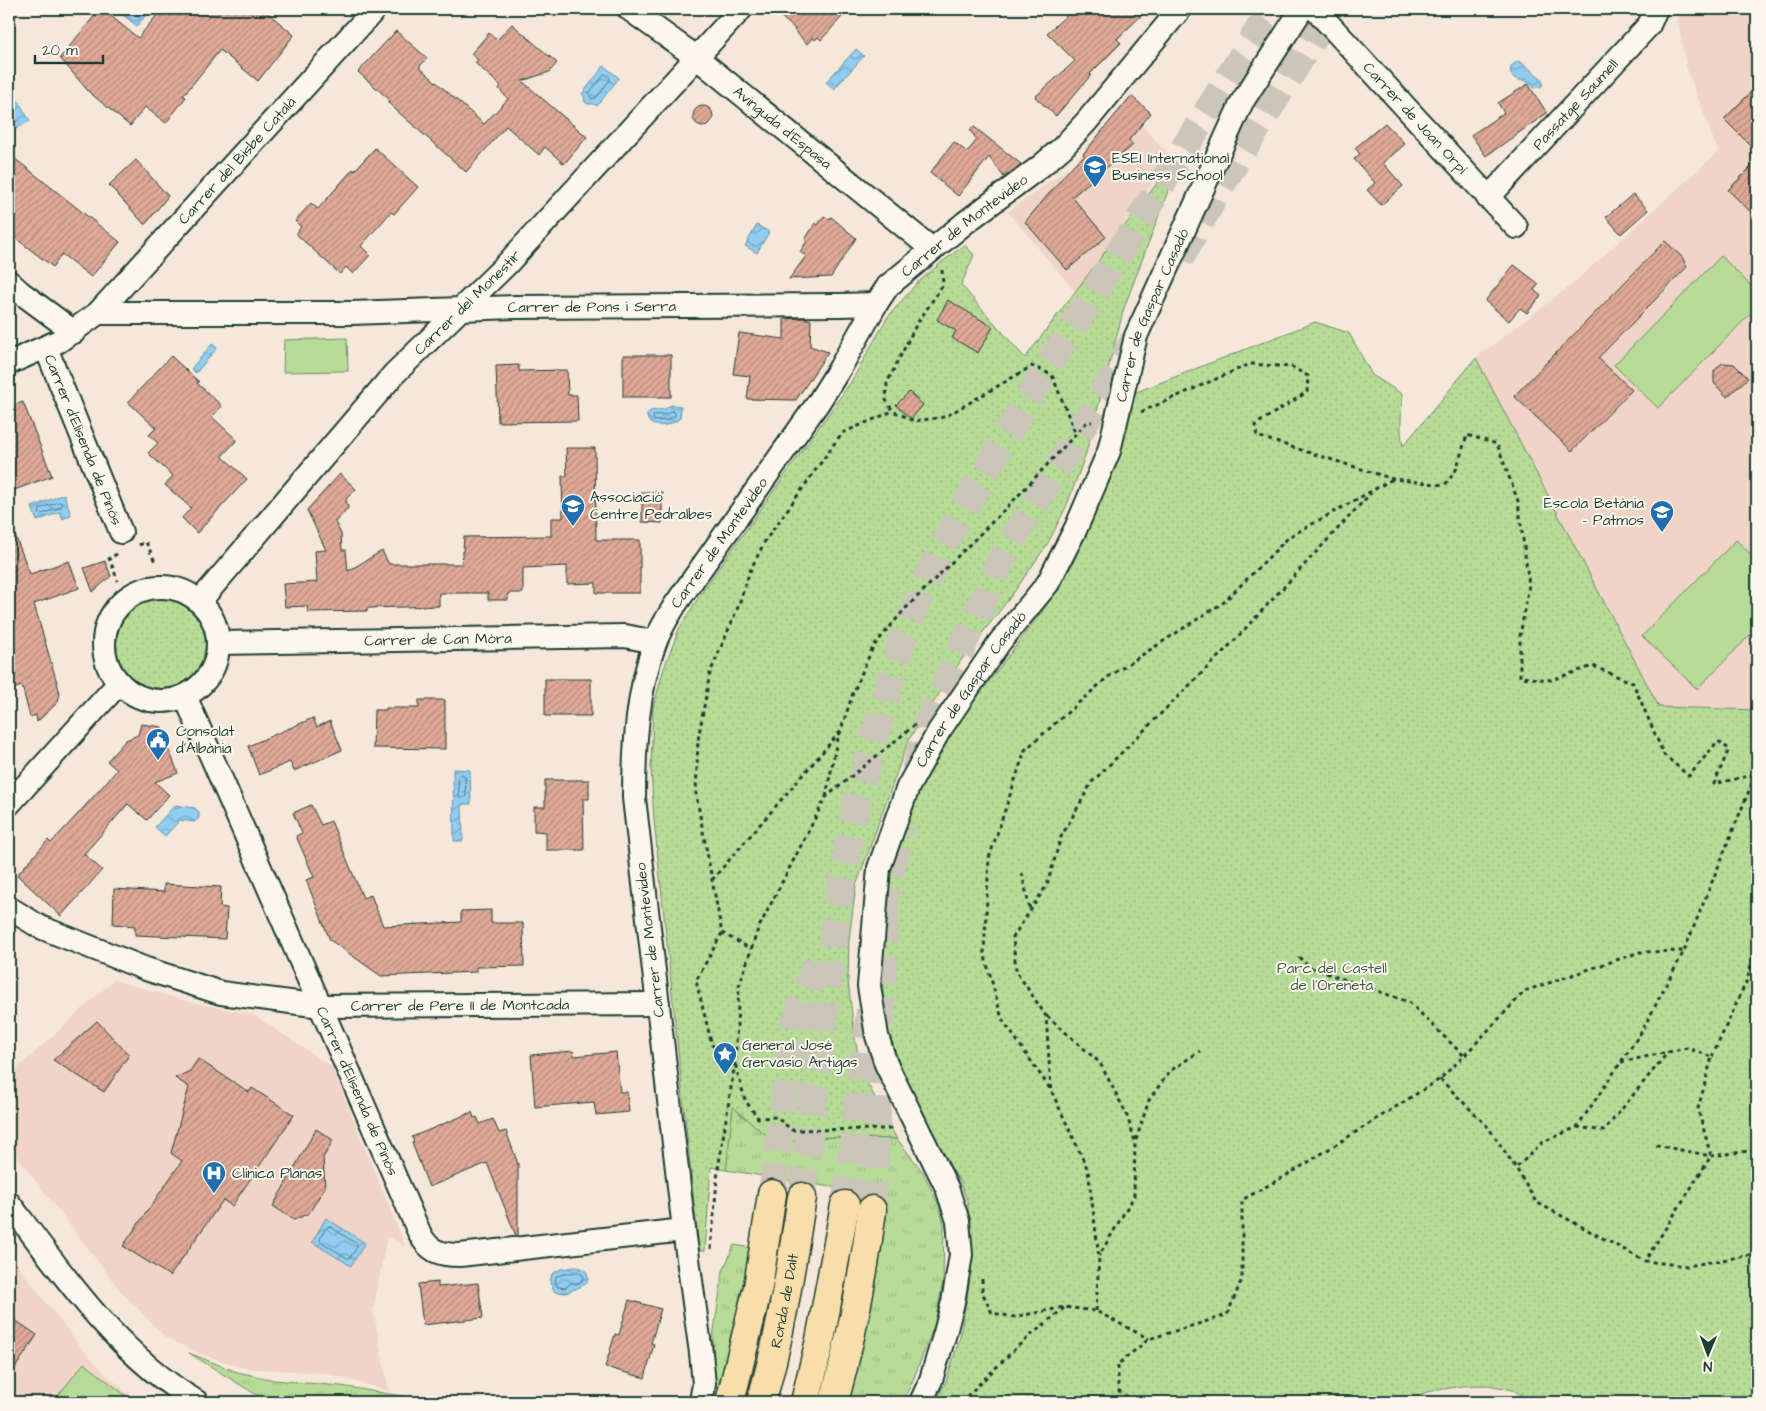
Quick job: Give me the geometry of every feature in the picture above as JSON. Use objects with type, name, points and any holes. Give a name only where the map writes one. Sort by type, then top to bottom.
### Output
[{"type":"highway","points":[[730,1402],[758,1287],[772,1194]]},
{"type":"highway","name":"Ronda de Dalt","points":[[761,1402],[792,1264],[802,1198]]},
{"type":"highway","points":[[805,1402],[820,1340],[845,1205]]},
{"type":"highway","points":[[834,1402],[851,1336],[863,1274],[872,1210]]},
{"type":"street","name":"Carrer del Bisbe Català","points":[[9,363],[46,348],[74,332],[98,313],[375,9]]},
{"type":"street","name":"Avinguda d'Espasa","points":[[629,9],[696,57],[932,249]]},
{"type":"street","name":"Carrer del Monestir","points":[[200,601],[394,374],[506,265],[741,9]]},
{"type":"street","name":"Carrer de Montevideo","points":[[702,1402],[704,1384],[701,1353],[684,1230],[637,824],[634,773],[640,710],[647,667],[663,624],[675,605],[818,403],[888,286],[966,222],[1063,148],[1087,122],[1180,9]]},
{"type":"street","name":"Carrer de Gaspar Casadó","points":[[921,1402],[931,1380],[945,1333],[953,1302],[961,1255],[958,1221],[947,1188],[886,1064],[877,1036],[870,986],[879,868],[908,787],[939,730],[999,643],[1048,583],[1084,511],[1108,451],[1136,336],[1242,102],[1302,9]]},
{"type":"street","name":"Carrer de Joan Orpí","points":[[1315,9],[1516,227]]},
{"type":"street","name":"Passatge Saumell","points":[[1488,198],[1649,25],[1656,9]]},
{"type":"street","points":[[9,282],[74,332]]},
{"type":"street","name":"Carrer de Pons i Serra","points":[[98,313],[352,313],[515,307],[876,304]]},
{"type":"street","name":"Carrer d'Elisenda de Pinós","points":[[46,348],[126,543]]},
{"type":"street","points":[[157,586],[175,588],[200,601],[209,611],[217,630],[219,643],[213,670],[201,686],[185,696],[160,701],[144,698],[132,693],[119,683],[109,669],[104,654],[103,641],[108,620],[118,605],[125,598],[141,590],[157,586]]},
{"type":"street","name":"Carrer de Can Móra","points":[[219,643],[625,636],[656,642]]},
{"type":"street","points":[[9,804],[119,683]]},
{"type":"street","name":"Carrer d'Elisenda de Pinós","points":[[185,696],[419,1232],[428,1246],[434,1251],[448,1255],[684,1230]]},
{"type":"street","name":"Carrer de Pere II de Montcada","points":[[9,908],[40,927],[146,968],[222,993],[321,1006],[658,1004]]},
{"type":"street","points":[[9,1203],[73,1288],[114,1334],[159,1375],[197,1402]]},
{"type":"path","points":[[932,249],[942,262],[943,285],[916,325],[887,383],[886,400],[893,411],[914,421],[945,416],[1032,366],[1052,375],[1076,435]]},
{"type":"path","points":[[711,1252],[718,1169],[735,1063],[739,986],[758,929],[826,797],[836,745],[853,693],[873,648],[904,610],[1087,422],[1115,423],[1250,364],[1292,367],[1308,376],[1308,392],[1255,425],[1257,436],[1393,480],[1444,485],[1456,470],[1467,435],[1497,444],[1518,501],[1529,585],[1520,636],[1520,677],[1551,680],[1593,666],[1633,683],[1664,754],[1689,776],[1718,741],[1729,749],[1714,784],[1756,775]]},
{"type":"path","points":[[892,1129],[792,1130],[776,1117],[758,1118],[745,1100],[735,1063],[712,1045],[696,981],[722,933],[696,794],[698,740],[710,672],[738,607],[750,570],[765,541],[842,433],[893,411]]},
{"type":"path","points":[[1096,1311],[1099,1257],[1088,1170],[1051,1090],[1002,1019],[984,953],[989,858],[1025,750],[1108,677],[1224,602],[1289,536],[1393,480]]},
{"type":"path","points":[[1136,1141],[1126,1112],[1100,1063],[1046,1016],[1016,970],[1013,937],[1047,885],[1061,836],[1092,782],[1230,644],[1374,490]]},
{"type":"path","points":[[118,581],[109,558],[126,543],[146,542],[156,564]]},
{"type":"path","points":[[826,797],[920,721]]},
{"type":"path","points":[[712,880],[841,732]]},
{"type":"path","points":[[1516,1168],[1543,1142],[1577,1127],[1642,1031],[1684,951],[1756,775]]},
{"type":"path","points":[[1022,873],[1031,910]]},
{"type":"path","points":[[722,933],[751,949]]},
{"type":"path","points":[[1645,1261],[1711,1156],[1698,1109],[1712,1057],[1747,980],[1757,944]]},
{"type":"path","points":[[1134,1402],[1118,1390],[1118,1364],[1149,1339],[1227,1315],[1242,1279],[1242,1200],[1294,1171],[1440,1079],[1525,992],[1640,952],[1684,951]]},
{"type":"path","points":[[1299,957],[1309,967],[1409,1002],[1464,1056]]},
{"type":"path","points":[[1046,1016],[1051,1090]]},
{"type":"path","points":[[1621,1062],[1687,1048],[1712,1057]]},
{"type":"path","points":[[1099,1257],[1134,1196],[1136,1141],[1149,1100],[1170,1071],[1200,1051]]},
{"type":"path","points":[[1577,1127],[1604,1131],[1668,1052]]},
{"type":"path","points":[[1440,1079],[1488,1127],[1536,1202],[1645,1261],[1686,1266],[1757,1254]]},
{"type":"path","points":[[1656,1145],[1711,1156],[1757,1150]]},
{"type":"path","points":[[981,1274],[982,1292],[992,1313],[1015,1317],[1064,1307],[1096,1311],[1149,1339]]},
{"type":"path","points":[[961,1402],[1018,1346],[1064,1307]]},
{"type":"shaded area","name":"Escola Betània - Patmos","points":[[1676,9],[1757,9],[1757,710],[1659,707],[1476,358],[1570,286],[1718,152],[1686,66]]},
{"type":"shaded area","name":"ESEI International Business School","points":[[1123,105],[1170,156],[1078,295],[1008,212],[1075,163]]},
{"type":"shaded area","name":"Clínica Planas","points":[[114,980],[193,1003],[252,1014],[332,1067],[405,1246],[387,1236],[373,1310],[389,1391],[326,1373],[245,1368],[200,1354],[165,1337],[119,1289],[9,1146],[9,1076]]},
{"type":"shaded area","points":[[9,1254],[78,1344],[107,1376],[139,1402],[9,1402]]},
{"type":"green space","points":[[1170,166],[1174,175],[1124,308],[1086,453],[1067,505],[1048,543],[1012,595],[962,659],[908,741],[856,886],[849,939],[848,981],[855,1039],[862,1073],[897,1139],[817,1137],[787,1142],[763,1133],[733,1107],[726,1170],[711,1167],[705,1251],[699,1250],[654,820],[651,769],[653,708],[664,668],[679,629],[704,589],[851,382],[887,318],[917,283],[965,245],[974,255],[961,285],[1025,358]]},
{"type":"green space","points":[[1721,256],[1757,292],[1757,307],[1658,408],[1614,365]]},
{"type":"green space","name":"Parc del Castell de l'Oreneta","points":[[1315,322],[1349,333],[1372,375],[1402,394],[1401,427],[1403,446],[1476,358],[1659,707],[1757,710],[1757,1402],[1533,1402],[1513,1390],[1488,1385],[1462,1386],[1427,1392],[1407,1402],[935,1402],[946,1382],[960,1337],[969,1285],[972,1239],[967,1200],[959,1180],[931,1135],[888,1034],[883,999],[882,953],[886,892],[899,839],[921,778],[953,729],[1046,606],[1072,565],[1100,502],[1134,393]]},
{"type":"green space","points":[[347,338],[348,371],[283,372],[284,340]]},
{"type":"green space","points":[[1736,540],[1757,560],[1757,628],[1697,689],[1642,636]]},
{"type":"green space","points":[[151,597],[169,597],[186,604],[199,617],[206,634],[206,652],[199,669],[186,682],[169,689],[151,689],[134,682],[121,669],[114,652],[114,634],[121,617],[134,604]]},
{"type":"green space","points":[[733,1106],[742,1116],[787,1142],[817,1137],[897,1139],[923,1172],[938,1203],[944,1224],[943,1282],[935,1323],[903,1402],[842,1402],[864,1304],[881,1195],[726,1170]]},
{"type":"green space","points":[[734,1245],[751,1248],[716,1402],[714,1402],[713,1337],[723,1271]]},
{"type":"green space","points":[[189,1353],[237,1372],[274,1380],[341,1386],[438,1402],[268,1402]]},
{"type":"green space","points":[[84,1363],[134,1402],[53,1402]]},
{"type":"water","points":[[115,9],[151,9],[137,26]]},
{"type":"water","points":[[856,49],[864,56],[834,89],[826,82]]},
{"type":"water","points":[[1518,61],[1541,78],[1543,84],[1541,87],[1534,88],[1525,80],[1513,77],[1510,71],[1511,67]]},
{"type":"water","points":[[604,66],[619,78],[597,106],[588,104],[585,102],[582,94]]},
{"type":"water","points":[[9,85],[30,121],[12,131],[9,126]]},
{"type":"water","points":[[757,225],[769,232],[757,253],[745,246]]},
{"type":"water","points":[[212,344],[217,348],[196,373],[191,369]]},
{"type":"water","points":[[671,405],[681,406],[680,418],[666,425],[650,423],[647,414],[650,411],[665,409]]},
{"type":"water","points":[[64,494],[71,515],[63,519],[60,512],[37,521],[32,507]]},
{"type":"water","points":[[453,769],[470,770],[471,804],[462,804],[463,841],[454,841]]},
{"type":"water","points":[[175,805],[195,808],[199,812],[199,818],[194,822],[180,820],[165,836],[155,827]]},
{"type":"water","points":[[326,1218],[365,1243],[351,1266],[312,1242]]},
{"type":"water","points":[[576,1267],[586,1272],[588,1276],[587,1283],[566,1293],[555,1292],[550,1283],[552,1274],[561,1269]]},
{"type":"building","points":[[100,9],[138,38],[162,9],[263,9],[294,35],[258,81],[220,50],[183,96],[186,97],[166,123],[145,107],[130,126],[89,92],[60,58]]},
{"type":"building","points":[[772,9],[849,9],[821,40],[818,37],[815,40],[813,37],[807,44],[795,29]]},
{"type":"building","points":[[1074,9],[1148,9],[1117,39],[1121,43],[1090,74],[1056,116],[1035,97],[1075,61],[1047,33]]},
{"type":"building","points":[[512,24],[557,63],[549,72],[522,81],[587,137],[564,164],[545,147],[539,155],[506,126],[466,172],[387,102],[390,100],[358,72],[396,31],[427,58],[419,67],[484,124],[508,99],[499,89],[501,86],[475,63],[478,60],[471,54],[489,33],[497,40]]},
{"type":"building","points":[[1528,84],[1547,113],[1486,156],[1471,135],[1504,113],[1498,103]]},
{"type":"building","points":[[1757,86],[1757,152],[1724,119]]},
{"type":"building","points":[[1131,96],[1151,113],[1129,140],[1133,145],[1072,197],[1106,237],[1067,270],[1025,222],[1075,163],[1085,156],[1083,154]]},
{"type":"building","points":[[703,106],[710,109],[713,116],[710,123],[703,126],[696,123],[693,116],[696,109]]},
{"type":"building","points":[[1385,123],[1405,144],[1383,163],[1403,186],[1381,205],[1367,190],[1375,183],[1354,159],[1360,154],[1355,148]]},
{"type":"building","points":[[973,126],[1021,164],[1004,177],[989,157],[958,196],[930,173],[954,142],[967,152],[977,140],[970,130]]},
{"type":"building","points":[[375,148],[418,187],[394,214],[391,212],[361,246],[370,255],[353,274],[346,267],[340,274],[296,234],[301,227],[295,221],[311,203],[318,209],[353,169],[354,171]]},
{"type":"building","points":[[9,154],[120,242],[91,277],[62,254],[53,267],[9,233]]},
{"type":"building","points":[[136,160],[168,196],[145,225],[109,185]]},
{"type":"building","points":[[1757,161],[1757,218],[1728,190]]},
{"type":"building","points":[[1633,194],[1648,210],[1621,234],[1606,217]]},
{"type":"building","points":[[824,216],[829,219],[831,217],[856,238],[831,277],[789,279],[806,256],[800,252],[807,241],[805,240],[815,223],[818,225]]},
{"type":"building","points":[[1665,241],[1682,257],[1687,267],[1598,358],[1632,390],[1572,451],[1514,396]]},
{"type":"building","points":[[1514,265],[1539,284],[1534,290],[1541,296],[1527,313],[1520,308],[1509,321],[1485,301]]},
{"type":"building","points":[[948,300],[993,327],[978,353],[952,338],[956,331],[937,320]]},
{"type":"building","points":[[803,318],[811,320],[810,346],[828,352],[796,400],[747,399],[750,376],[733,374],[739,333],[784,339],[784,319]]},
{"type":"building","points":[[623,355],[671,355],[671,397],[623,397]]},
{"type":"building","points":[[171,356],[222,406],[212,417],[237,440],[222,456],[247,479],[197,533],[182,518],[191,508],[165,485],[173,476],[148,453],[158,443],[149,435],[156,428],[128,402]]},
{"type":"building","points":[[1722,363],[1734,364],[1748,378],[1727,397],[1714,383],[1714,371]]},
{"type":"building","points":[[519,365],[519,371],[567,370],[568,395],[577,395],[578,421],[498,422],[496,366]]},
{"type":"building","points":[[909,392],[923,405],[911,419],[896,405]]},
{"type":"building","points":[[23,402],[52,476],[9,492],[9,407]]},
{"type":"building","points":[[566,448],[595,448],[596,540],[640,540],[640,593],[596,593],[596,583],[567,584],[567,566],[523,568],[523,593],[508,593],[508,600],[488,600],[488,593],[439,593],[439,606],[367,608],[367,611],[308,612],[307,606],[285,607],[283,584],[317,582],[315,551],[326,550],[307,510],[340,474],[356,489],[346,499],[348,508],[335,522],[341,534],[342,550],[346,550],[348,571],[382,551],[389,564],[462,564],[464,537],[551,536],[551,518],[563,518],[562,476],[567,476]]},
{"type":"building","points":[[642,492],[662,492],[662,523],[642,522]]},
{"type":"building","points":[[9,522],[30,574],[69,561],[79,588],[34,604],[60,693],[58,702],[37,722],[36,715],[30,717],[22,686],[9,690]]},
{"type":"building","points":[[105,561],[111,576],[93,592],[84,568]]},
{"type":"building","points":[[545,679],[591,679],[591,716],[545,716]]},
{"type":"building","points":[[419,700],[445,700],[445,749],[373,748],[374,710],[419,708]]},
{"type":"building","points":[[313,718],[317,727],[330,721],[342,750],[294,771],[290,762],[259,775],[248,746]]},
{"type":"building","points":[[141,724],[162,727],[159,742],[170,752],[178,773],[155,782],[169,795],[147,820],[128,804],[84,854],[102,870],[61,916],[17,875],[48,840],[51,843],[117,770],[107,761],[126,740],[138,735]]},
{"type":"building","points":[[545,780],[589,780],[589,799],[583,799],[584,850],[546,850],[546,832],[534,831],[534,807],[545,807]]},
{"type":"building","points":[[311,805],[321,825],[331,821],[363,898],[371,895],[383,926],[461,922],[461,911],[491,910],[491,923],[523,923],[524,966],[476,967],[476,972],[381,976],[330,940],[306,880],[314,877],[296,836],[302,833],[293,813]]},
{"type":"building","points":[[164,884],[221,887],[220,907],[227,908],[225,939],[135,935],[135,926],[113,924],[114,889],[164,892]]},
{"type":"building","points":[[97,1021],[129,1055],[104,1092],[53,1060]]},
{"type":"building","points":[[573,1051],[574,1056],[616,1052],[620,1092],[627,1092],[629,1112],[596,1115],[594,1102],[535,1107],[531,1055]]},
{"type":"building","points":[[198,1059],[249,1092],[252,1088],[294,1115],[232,1206],[223,1200],[170,1276],[123,1246],[182,1161],[171,1153],[189,1087],[175,1078],[190,1071]]},
{"type":"building","points":[[472,1112],[474,1118],[477,1117],[480,1124],[493,1119],[499,1133],[506,1131],[518,1164],[518,1235],[516,1236],[487,1163],[429,1187],[412,1143],[414,1142],[412,1137]]},
{"type":"building","points":[[316,1129],[333,1140],[323,1158],[325,1187],[309,1213],[294,1220],[273,1206]]},
{"type":"building","points":[[438,1282],[438,1287],[478,1283],[483,1318],[423,1325],[418,1284]]},
{"type":"building","points":[[629,1300],[661,1309],[651,1343],[654,1344],[645,1378],[605,1367],[615,1334],[619,1335]]},
{"type":"building","points":[[9,1316],[37,1335],[9,1377]]},
{"type":"tunnel","points":[[802,1197],[837,908],[857,799],[901,642],[942,545],[1041,377],[1259,29],[1275,9]]},
{"type":"tunnel","points":[[1180,258],[1223,182],[1319,29],[1335,9]]},
{"type":"tunnel","points":[[915,771],[926,727],[1007,547],[1135,339]]},
{"type":"tunnel","points":[[883,915],[886,892],[902,825]]},
{"type":"tunnel","points":[[881,1026],[885,907]]},
{"type":"tunnel","points":[[772,1194],[794,1025],[821,952]]},
{"type":"tunnel","points":[[845,1205],[871,1004]]},
{"type":"tunnel","points":[[872,1210],[879,1072]]},
{"type":"place","name":"ESEI International Business School","points":[[1095,188]]},
{"type":"place","name":"Associació Centre Pedralbes","points":[[573,527]]},
{"type":"place","name":"Escola Betània - Patmos","points":[[1662,533]]},
{"type":"place","name":"Consolat d'Albània","points":[[158,761]]},
{"type":"place","name":"General José Gervasio Artigas","points":[[725,1075]]},
{"type":"place","name":"Clínica Planas","points":[[214,1194]]}]
